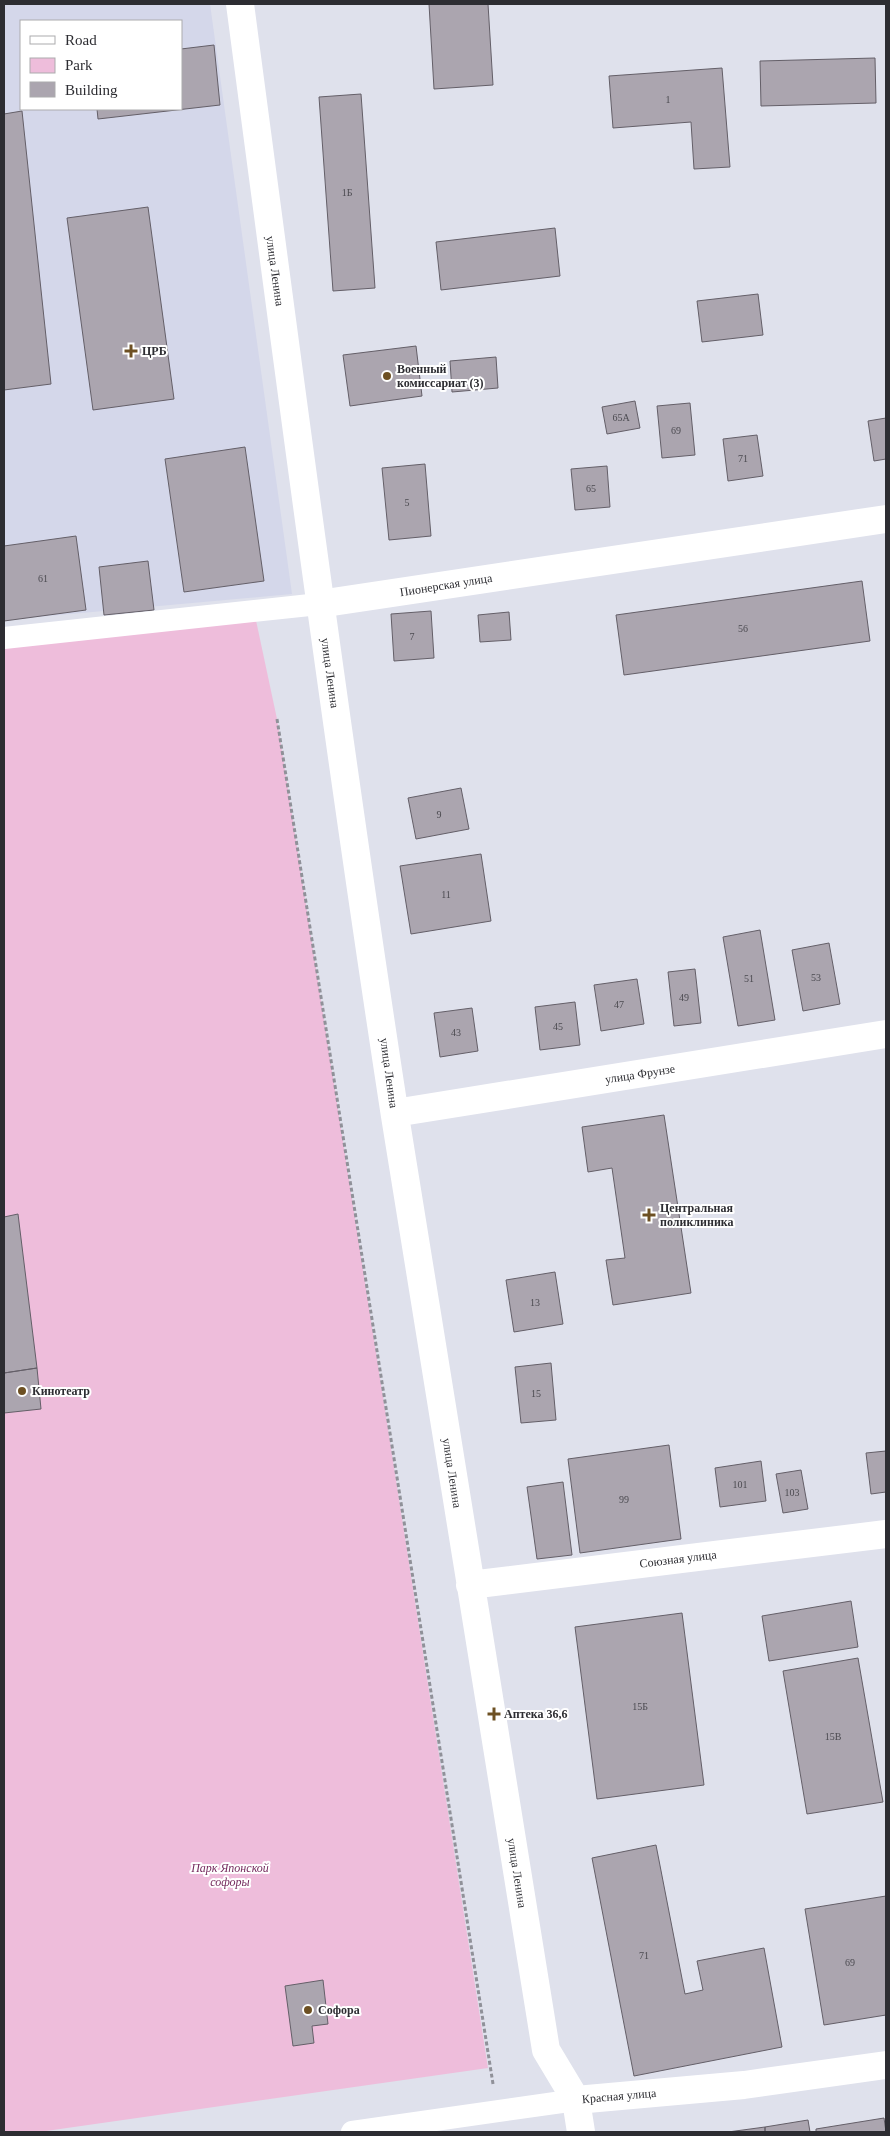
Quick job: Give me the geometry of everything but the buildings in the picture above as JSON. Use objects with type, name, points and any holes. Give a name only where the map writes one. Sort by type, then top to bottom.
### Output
[{"type":"street","name":"улица Ленина","points":[[240,4],[319,604],[395,1113],[470,1585],[546,2050],[576,2100],[580,2132]]},
{"type":"street","name":"Пионерская улица","points":[[4,638],[319,604],[886,519]]},
{"type":"street","name":"улица Фрунзе","points":[[395,1113],[886,1034]]},
{"type":"street","name":"Союзная улица","points":[[470,1585],[886,1534]]},
{"type":"street","name":"Красная улица","points":[[352,2132],[576,2100],[744,2085],[886,2065]]},
{"type":"path","points":[[277,719],[488,2056]]},
{"type":"shaded area","name":"ЦРБ","points":[[4,4],[210,4],[292,594],[4,620]]},
{"type":"green space","name":"Парк Японской софоры","points":[[254,611],[277,719],[488,2068],[39,2132],[4,2132],[4,646]]},
{"type":"place","name":"ЦРБ","points":[[131,351]]},
{"type":"place","name":"Военный комиссариат (3)","points":[[387,376]]},
{"type":"place","name":"Центральная поликлиника","points":[[649,1215]]},
{"type":"place","name":"Кинотеатр","points":[[22,1391]]},
{"type":"place","name":"Аптека 36,6","points":[[494,1714]]},
{"type":"place","name":"Софора","points":[[308,2010]]}]
